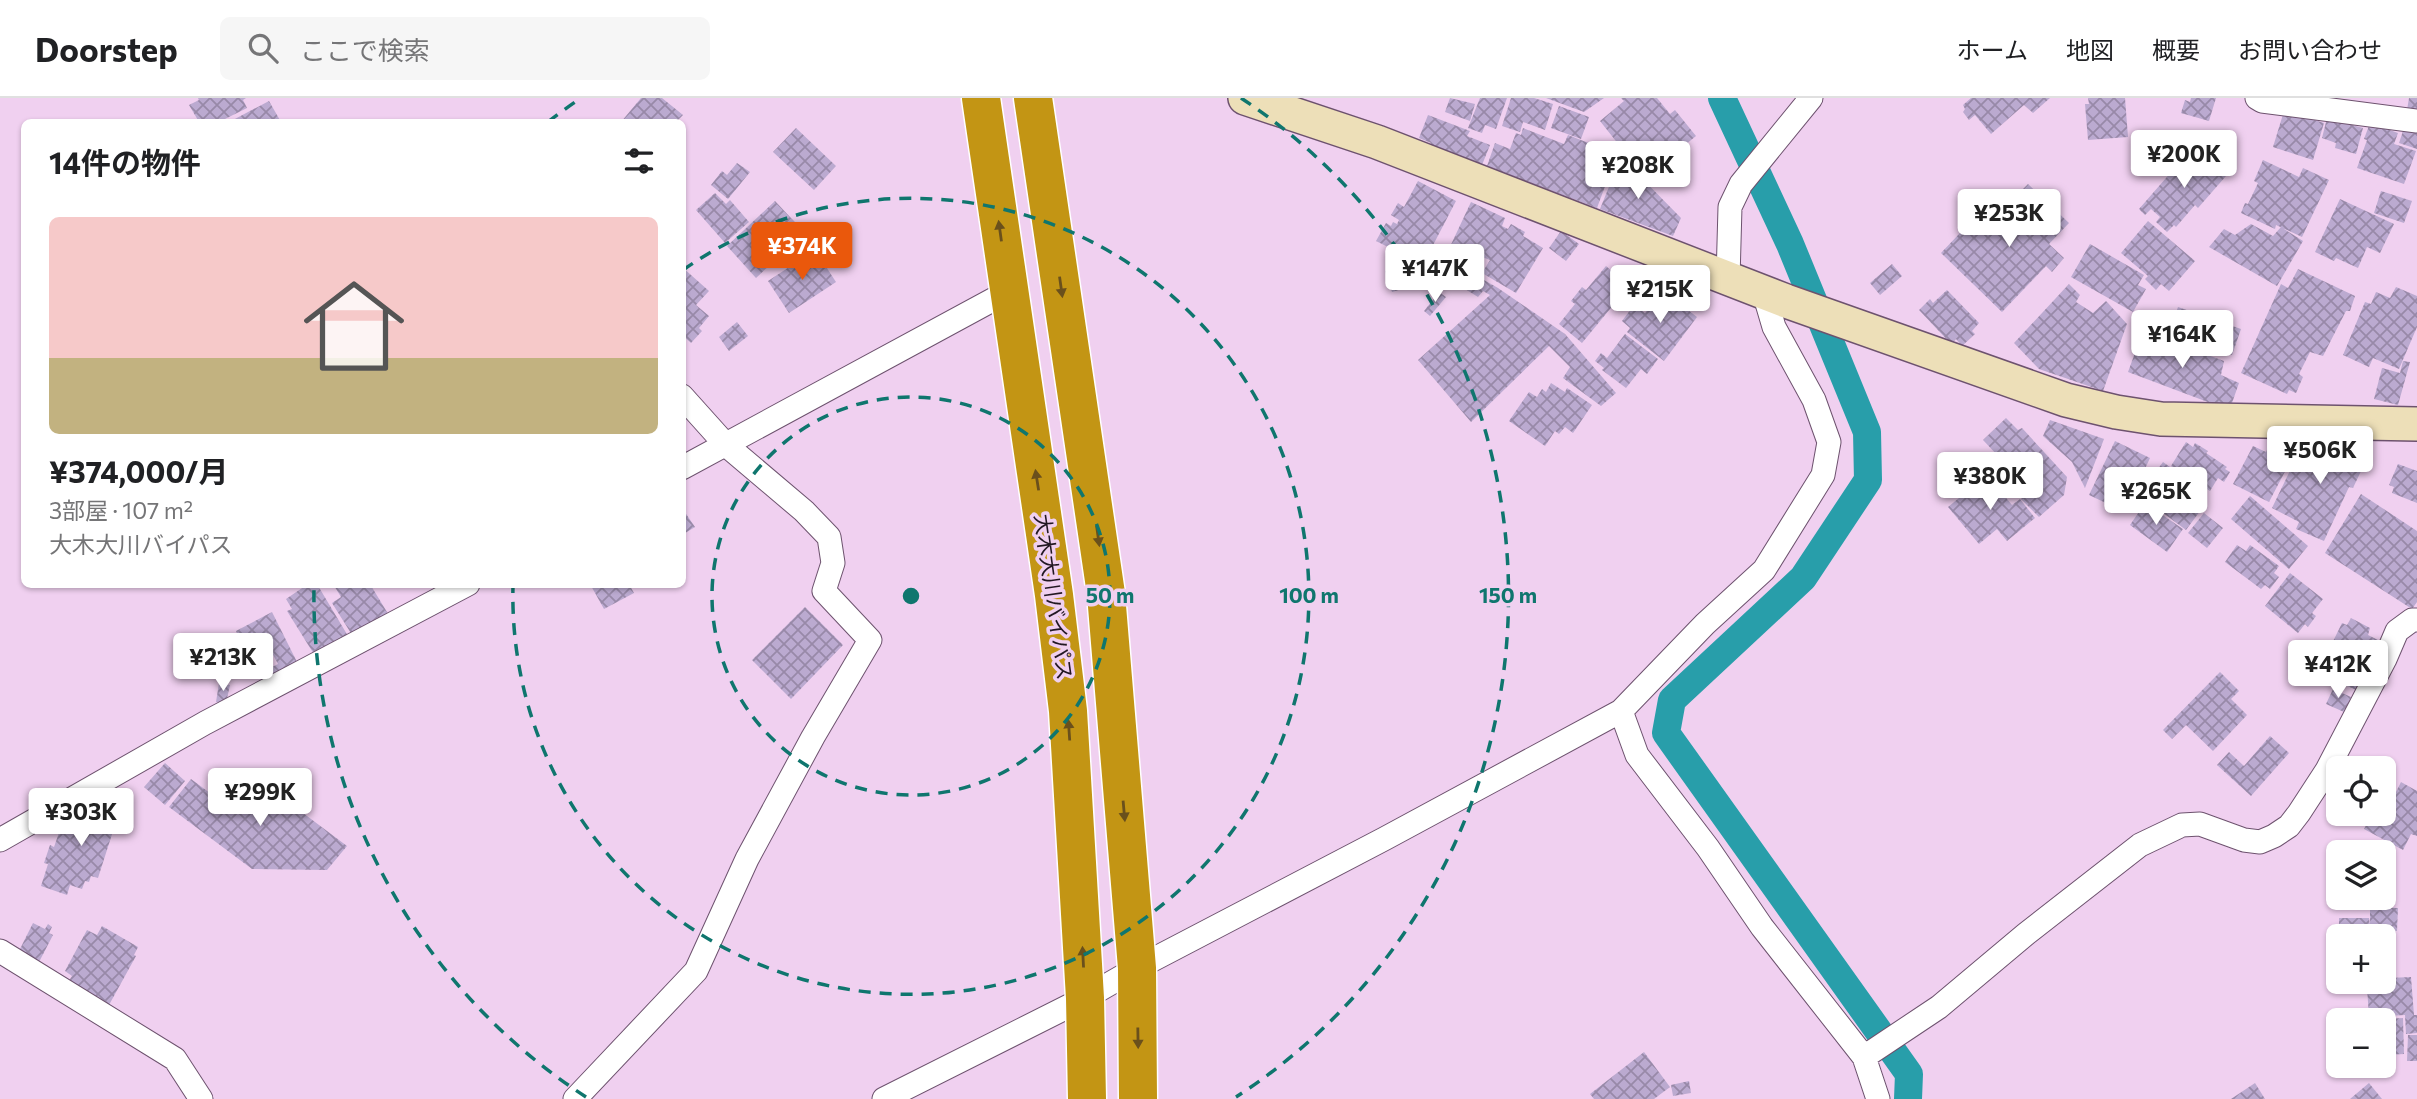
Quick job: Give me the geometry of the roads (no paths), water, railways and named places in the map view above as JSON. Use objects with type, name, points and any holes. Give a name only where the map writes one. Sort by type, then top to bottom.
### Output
[{"type":"highway","name":"大木大川バイパス","points":[[981,98],[1054,595],[1068,710],[1085,998],[1087,1099]]},
{"type":"highway","points":[[1033,98],[1106,594],[1137,968],[1139,1099]]},
{"type":"street","points":[[1245,98],[1377,142],[1775,297],[2066,400],[2161,419],[2417,425]]},
{"type":"street","points":[[1728,279],[1730,207],[1741,184],[1811,98]]},
{"type":"street","points":[[2257,98],[2262,101],[2417,121]]},
{"type":"street","points":[[686,466],[1009,291]]},
{"type":"street","points":[[884,1099],[1085,998],[1621,710],[1705,624],[1765,570],[1823,475],[1829,442],[1814,400],[1774,327],[1775,297]]},
{"type":"street","points":[[575,1099],[696,971],[747,859],[813,737],[870,640],[824,591],[833,563],[829,537],[804,511],[726,445],[686,400]]},
{"type":"street","points":[[0,840],[205,723],[460,588]]},
{"type":"street","points":[[1871,1053],[1939,1006],[2140,845],[2182,825],[2200,824],[2244,840],[2260,842],[2289,825],[2327,770],[2397,631],[2412,620],[2417,620]]},
{"type":"street","points":[[1621,710],[1637,755],[1708,848],[1762,927],[1871,1053],[1878,1099]]},
{"type":"street","points":[[0,951],[174,1059],[201,1099]]},
{"type":"waterway","points":[[1722,98],[1790,244],[1867,432],[1868,480],[1803,578],[1672,700],[1666,733],[1909,1074],[1908,1099]]}]
